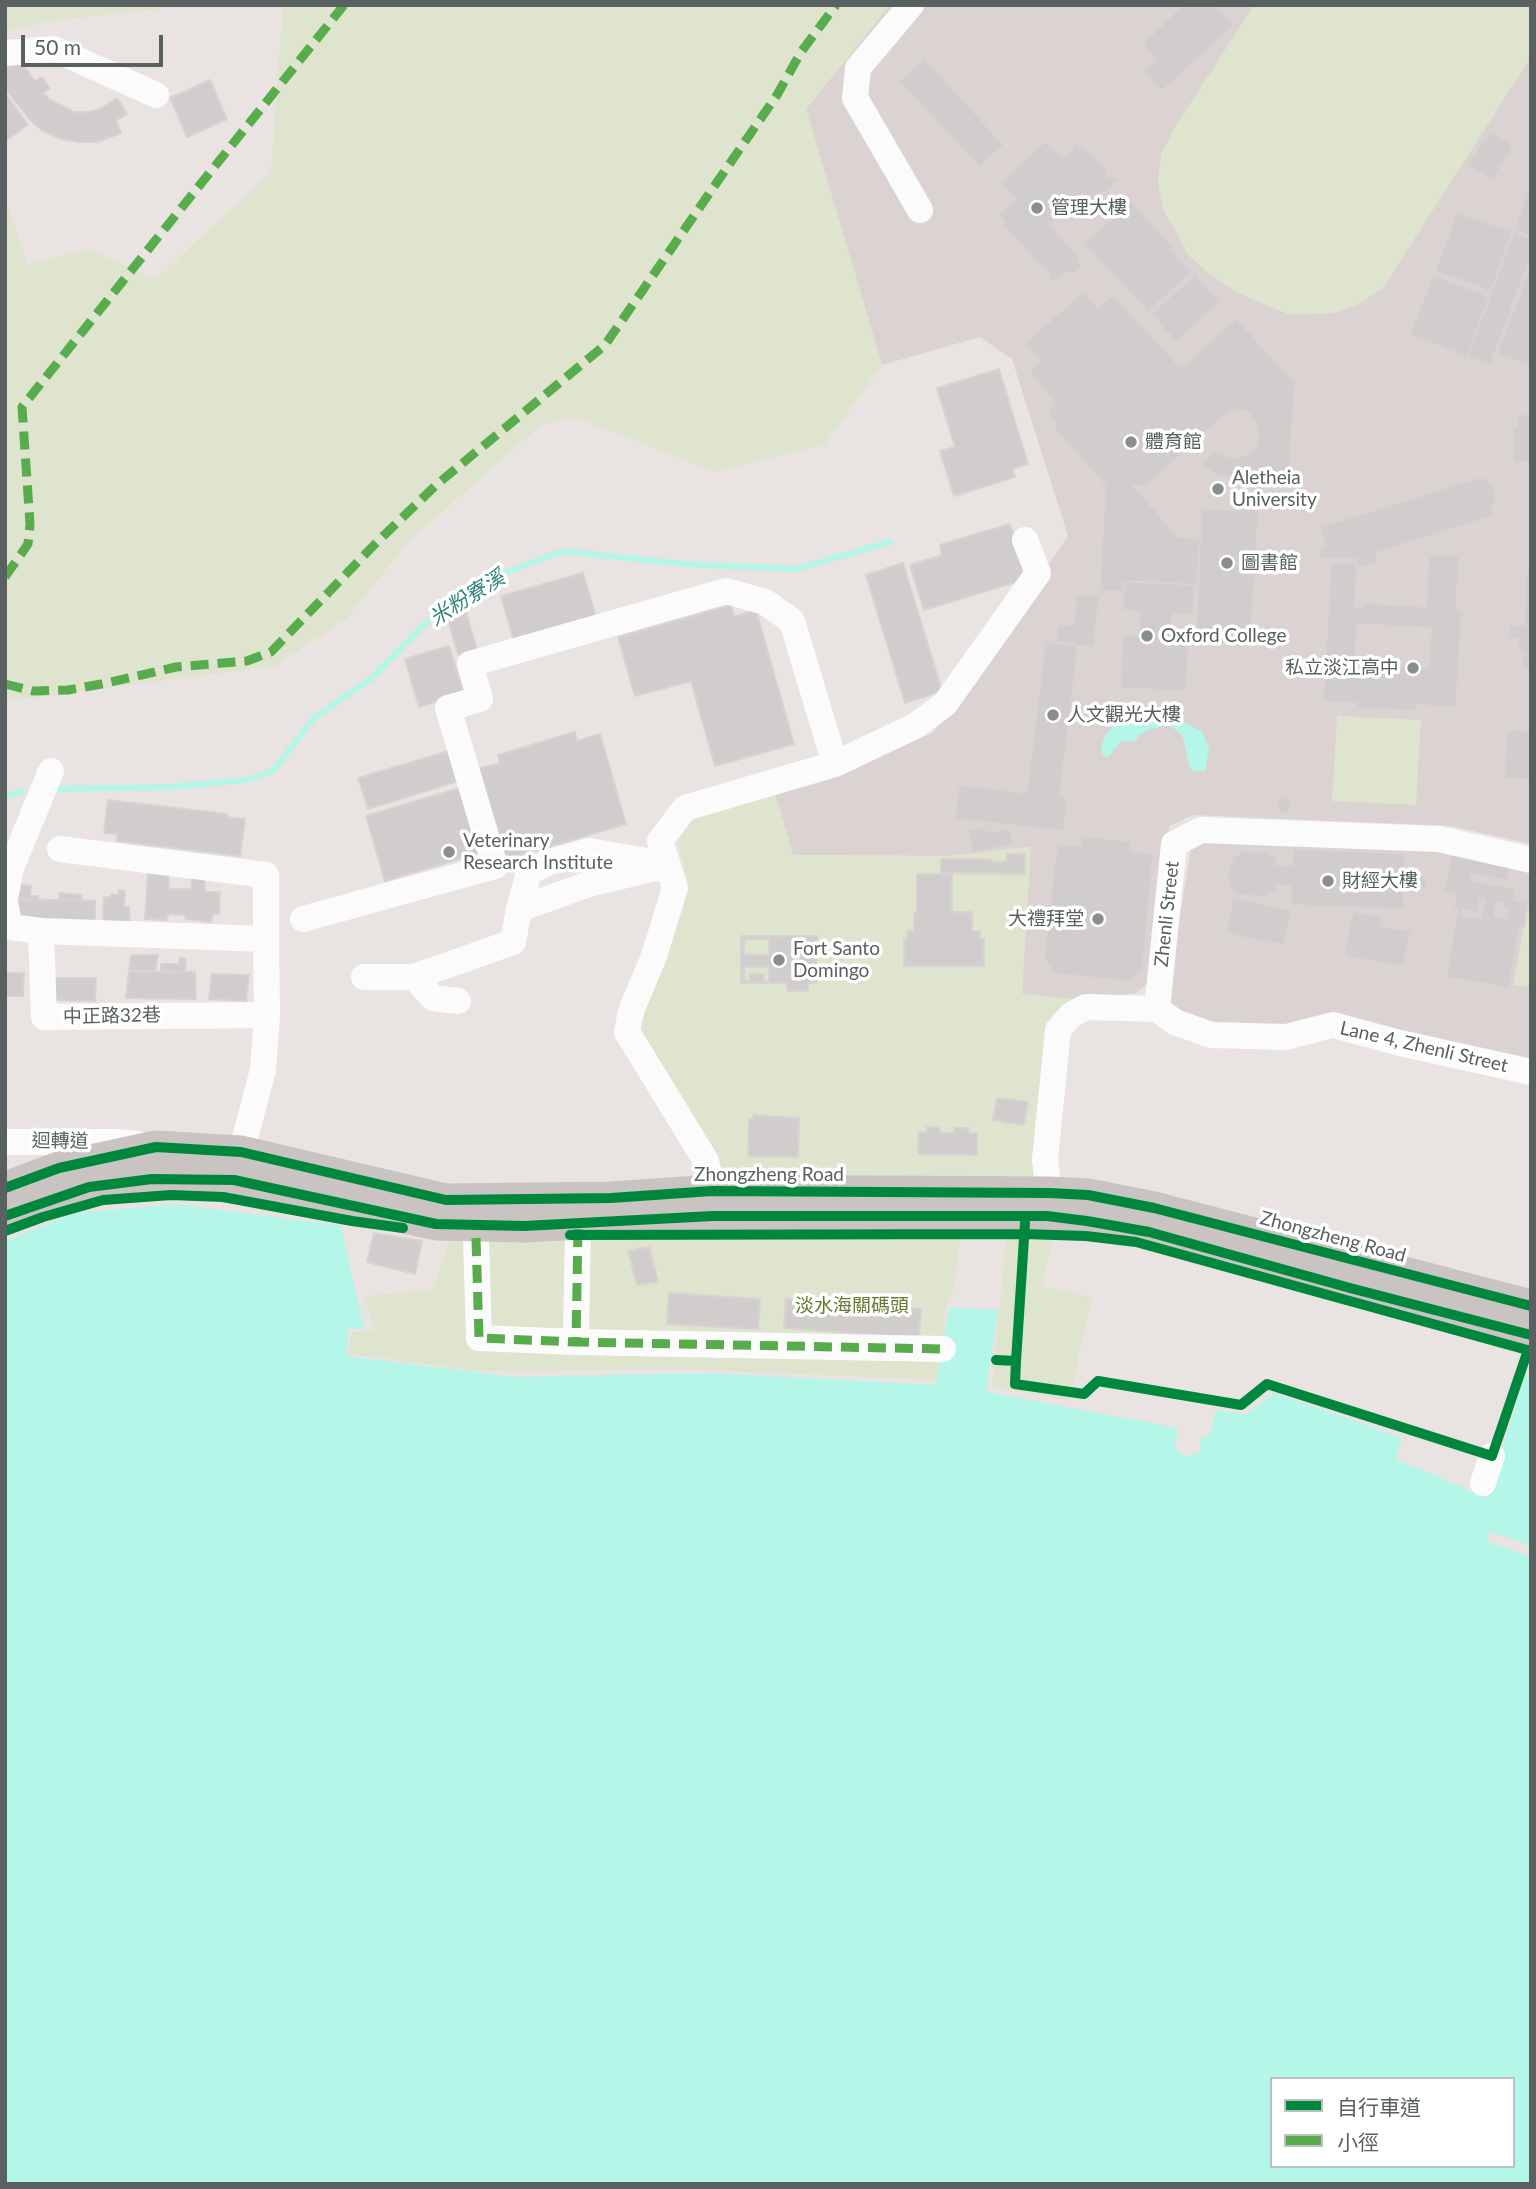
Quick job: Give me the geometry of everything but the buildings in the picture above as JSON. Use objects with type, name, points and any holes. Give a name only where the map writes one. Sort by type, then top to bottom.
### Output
[{"type":"main road","name":"Zhongzheng Road","points":[[5,1188],[59,1168],[156,1147],[237,1166],[436,1224],[524,1226],[713,1216],[1048,1205],[1088,1195],[1154,1208],[1531,1306]]},
{"type":"main road","name":"Zhongzheng Road","points":[[5,1216],[89,1186],[237,1166],[446,1200],[611,1198],[712,1191],[1048,1205],[1350,1288],[1530,1343]]},
{"type":"street","points":[[911,5],[858,68],[855,98],[920,210]]},
{"type":"street","points":[[5,53],[54,49],[156,96]]},
{"type":"street","points":[[712,1191],[706,1161],[627,1032],[631,1011],[654,956],[675,888],[660,841],[685,808],[835,764],[915,726],[945,704],[1038,573],[1025,540]]},
{"type":"street","points":[[364,976],[414,977],[513,942],[519,909],[495,866],[448,708],[480,699],[470,664],[726,591],[765,602],[792,621],[835,764]]},
{"type":"street","points":[[51,771],[11,869],[5,901],[10,927],[41,931],[266,939]]},
{"type":"street","name":"Zhenli Street","points":[[1157,1009],[1174,844],[1201,830],[1439,839],[1531,860]]},
{"type":"street","points":[[60,849],[266,875],[267,1015],[263,1070],[237,1166]]},
{"type":"street","points":[[519,909],[592,883],[668,865]]},
{"type":"street","points":[[303,919],[495,866]]},
{"type":"street","name":"中正路32巷","points":[[41,931],[44,1017],[267,1015]]},
{"type":"street","points":[[414,977],[433,998],[458,1001]]},
{"type":"street","points":[[1048,1205],[1045,1159],[1058,1030],[1071,1015],[1086,1007],[1157,1009]]},
{"type":"street","name":"Lane 4, Zhenli Street","points":[[1157,1009],[1175,1022],[1211,1035],[1286,1037],[1334,1025],[1400,1043],[1531,1072]]},
{"type":"street","name":"迴轉道","points":[[5,1142],[116,1142],[156,1147]]},
{"type":"street","points":[[576,1342],[578,1223]]},
{"type":"street","points":[[476,1238],[479,1338],[943,1349]]},
{"type":"street","points":[[1483,1483],[1492,1456]]},
{"type":"shaded area","name":"Aletheia University","points":[[890,5],[1531,5],[1531,844],[1451,826],[1193,815],[1169,826],[1153,979],[1136,993],[1081,1000],[1022,994],[1030,847],[947,856],[793,855],[775,794],[933,733],[1068,536],[1012,359],[980,337],[882,365],[806,109]]},
{"type":"shaded area","points":[[1133,714],[1168,717],[1202,732],[1209,748],[1205,771],[1194,771],[1190,767],[1182,735],[1172,727],[1162,726],[1148,730],[1139,735],[1135,742],[1124,740],[1109,756],[1104,757],[1101,750],[1105,735],[1123,717]]},
{"type":"shaded area","points":[[1208,836],[1436,844],[1531,864],[1531,1066],[1209,1022],[1165,1006],[1191,848]]},
{"type":"shaded area","points":[[176,1204],[341,1226],[364,1329],[348,1329],[347,1356],[514,1377],[705,1373],[936,1385],[949,1308],[998,1310],[986,1392],[1178,1428],[1175,1448],[1187,1457],[1199,1452],[1202,1437],[1210,1436],[1216,1410],[1245,1415],[1274,1393],[1402,1438],[1396,1460],[1487,1499],[1525,1375],[1531,1377],[1531,1546],[1491,1532],[1486,1541],[1531,1557],[1531,2184],[5,2184],[5,1241],[76,1213]]},
{"type":"green space","points":[[5,5],[192,5],[57,20],[5,31]]},
{"type":"green space","points":[[283,5],[890,5],[806,109],[882,365],[825,444],[714,472],[576,417],[540,426],[411,539],[346,619],[275,666],[5,701],[5,207],[9,209],[27,264],[91,249],[155,280],[271,172]]},
{"type":"green space","points":[[1254,5],[1531,5],[1531,57],[1383,288],[1359,304],[1335,313],[1290,315],[1238,293],[1212,276],[1189,256],[1163,209],[1158,183],[1161,155],[1173,130]]},
{"type":"green space","points":[[1337,716],[1421,720],[1416,805],[1332,801]]},
{"type":"green space","points":[[775,794],[793,855],[947,856],[1031,847],[1022,994],[1081,1000],[1057,1023],[1035,1177],[726,1177],[636,1028],[688,882],[678,843],[686,819]]},
{"type":"green space","points":[[1531,891],[1531,988],[1513,985]]},
{"type":"green space","name":"淡水海關碼頭","points":[[578,1235],[961,1236],[952,1296],[946,1308],[937,1380],[686,1369],[482,1371],[350,1354],[351,1333],[374,1331],[364,1296],[433,1290],[450,1239]]},
{"type":"green space","points":[[1006,1239],[1052,1240],[1042,1286],[1092,1297],[1069,1400],[992,1387]]},
{"type":"waterway","name":"米粉寮溪","points":[[56,789],[170,787],[246,780],[273,771],[314,718],[372,678],[431,618],[457,599],[501,574],[563,551],[683,564],[796,569],[890,542]]},
{"type":"waterway","name":"米粉寮溪","points":[[5,796],[22,792]]},
{"type":"marked path","points":[[5,577],[28,544],[30,524],[22,407],[344,5]]},
{"type":"marked path","points":[[5,684],[33,691],[68,690],[176,667],[247,661],[271,652],[435,486],[605,345],[777,95],[801,52],[836,5]]},
{"type":"marked path","points":[[578,1229],[576,1342],[943,1349]]},
{"type":"marked path","points":[[476,1238],[479,1338],[576,1342]]},
{"type":"cycle path","points":[[5,1188],[59,1168],[156,1147],[241,1152],[446,1200],[611,1198],[712,1191],[1088,1195],[1154,1208],[1531,1306]]},
{"type":"cycle path","points":[[5,1216],[89,1187],[152,1179],[234,1180],[436,1224],[524,1226],[713,1216],[1047,1216],[1149,1232],[1531,1335]]},
{"type":"cycle path","points":[[5,1231],[103,1200],[171,1195],[223,1197],[403,1228]]},
{"type":"cycle path","points":[[996,1360],[1016,1361],[1025,1223]]},
{"type":"cycle path","points":[[570,1235],[1024,1234],[1086,1236],[1136,1242],[1531,1351]]},
{"type":"cycle path","points":[[1016,1361],[1015,1384],[1084,1394],[1098,1381],[1241,1405],[1267,1384],[1492,1456],[1528,1350]]},
{"type":"place","name":"管理大樓","points":[[1037,208]]},
{"type":"place","name":"體育館","points":[[1131,442]]},
{"type":"place","name":"Aletheia University","points":[[1218,489]]},
{"type":"place","name":"圖書館","points":[[1227,563]]},
{"type":"place","name":"Oxford College","points":[[1147,636]]},
{"type":"place","name":"私立淡江高中","points":[[1413,668]]},
{"type":"place","name":"人文觀光大樓","points":[[1053,715]]},
{"type":"place","name":"Veterinary Research Institute","points":[[449,852]]},
{"type":"place","name":"財經大樓","points":[[1328,881]]},
{"type":"place","name":"大禮拜堂","points":[[1098,919]]},
{"type":"place","name":"Fort Santo Domingo","points":[[779,960]]}]
